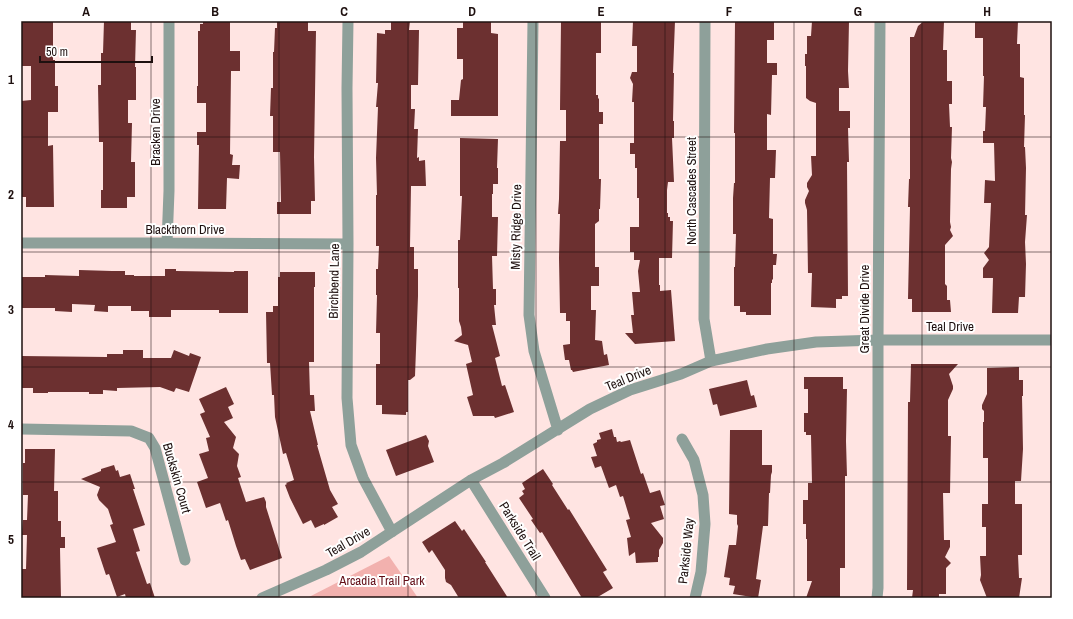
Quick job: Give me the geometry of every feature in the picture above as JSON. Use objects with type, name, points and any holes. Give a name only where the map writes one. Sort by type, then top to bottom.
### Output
[{"type":"street","name":"Bracken Drive","points":[[167,243],[169,191],[169,21]]},
{"type":"street","name":"Birchbend Lane","points":[[348,21],[346,88],[348,244],[347,398],[351,445],[363,478],[392,532]]},
{"type":"street","name":"Misty Ridge Drive","points":[[533,21],[529,315],[534,351],[558,430]]},
{"type":"street","name":"North Cascades Street","points":[[705,21],[704,318],[711,361]]},
{"type":"street","name":"Great Divide Drive","points":[[877,598],[880,21]]},
{"type":"street","name":"Blackthorn Drive","points":[[21,243],[348,244]]},
{"type":"street","name":"Teal Drive","points":[[262,598],[326,570],[361,552],[471,480],[503,463],[590,409],[630,390],[680,374],[711,361],[767,349],[816,342],[878,340],[1052,340]]},
{"type":"street","name":"Buckskin Court","points":[[21,429],[130,431],[150,438],[155,448],[185,560]]},
{"type":"street","name":"Parkside Way","points":[[682,439],[694,460],[703,495],[705,524],[701,572],[695,598]]},
{"type":"street","name":"Parkside Trail","points":[[471,480],[545,598]]},
{"type":"green space","name":"Arcadia Trail Park","points":[[389,556],[418,598],[307,598]]},
{"type":"building","points":[[21,21],[53,21],[53,60],[55,60],[55,86],[58,86],[58,112],[48,112],[48,146],[53,145],[54,207],[26,207],[26,197],[21,197],[21,101],[31,100],[31,66],[21,66]]},
{"type":"building","points":[[104,21],[131,21],[131,30],[136,30],[136,100],[128,100],[128,123],[132,123],[131,162],[135,162],[135,197],[127,197],[127,208],[101,208],[101,190],[103,190],[103,142],[99,142],[98,85],[101,85],[101,53],[103,53]]},
{"type":"building","points":[[203,21],[230,21],[230,51],[240,51],[240,71],[231,71],[230,154],[233,155],[232,165],[240,165],[239,179],[227,178],[226,209],[198,209],[199,145],[197,145],[197,132],[206,132],[206,103],[197,103],[198,31],[200,31],[200,24],[203,24]]},
{"type":"building","points":[[277,21],[308,21],[308,31],[316,31],[314,157],[315,201],[311,201],[311,214],[277,214],[277,202],[281,202],[280,152],[273,152],[273,116],[270,116],[271,88],[273,88],[273,52]]},
{"type":"building","points":[[391,21],[410,21],[409,30],[419,30],[418,85],[411,85],[411,109],[415,109],[414,129],[418,129],[417,158],[419,157],[419,161],[425,160],[426,186],[411,186],[410,247],[414,247],[414,269],[418,269],[418,296],[415,376],[408,380],[408,412],[406,412],[406,415],[382,414],[382,405],[376,405],[376,364],[380,364],[380,333],[376,333],[376,269],[378,269],[379,246],[376,246],[376,158],[378,107],[376,107],[378,83],[376,83],[377,33],[385,34],[385,30],[391,30]]},
{"type":"building","points":[[463,21],[491,21],[491,33],[498,34],[498,116],[451,116],[451,100],[459,100],[461,80],[463,79],[463,59],[457,59],[457,28],[463,28]]},
{"type":"building","points":[[561,21],[601,21],[601,53],[596,53],[596,95],[598,95],[599,99],[599,112],[603,112],[603,124],[599,124],[599,179],[601,179],[600,209],[599,221],[595,224],[595,267],[599,267],[599,286],[591,286],[591,310],[596,310],[595,340],[602,341],[604,355],[607,354],[609,365],[573,372],[571,370],[569,360],[565,360],[563,345],[570,344],[570,321],[566,321],[566,313],[560,313],[560,214],[558,214],[560,141],[566,141],[566,110],[560,110]]},
{"type":"building","points":[[633,21],[675,21],[673,73],[674,138],[672,138],[674,182],[668,182],[667,190],[667,213],[668,217],[670,217],[670,221],[673,221],[672,258],[659,258],[659,285],[660,291],[671,290],[675,341],[635,344],[625,333],[633,333],[631,315],[634,315],[632,292],[640,292],[638,271],[640,260],[634,260],[634,252],[630,252],[630,227],[639,227],[637,168],[635,168],[635,154],[630,154],[630,143],[634,143],[634,102],[632,102],[633,84],[630,78],[632,72],[637,72],[637,46],[632,46]]},
{"type":"building","points":[[735,21],[774,21],[774,40],[767,40],[767,63],[777,63],[777,75],[772,75],[771,115],[767,114],[767,150],[776,150],[775,178],[770,178],[769,218],[773,219],[773,254],[777,254],[776,265],[773,265],[773,279],[771,283],[771,315],[746,315],[746,312],[740,312],[740,306],[734,306],[736,234],[733,234],[733,198],[735,183]]},
{"type":"building","points":[[812,21],[849,21],[849,88],[839,88],[839,111],[850,111],[850,128],[848,128],[849,162],[847,162],[848,296],[842,296],[842,299],[836,299],[836,308],[811,307],[812,273],[808,273],[807,210],[805,200],[809,191],[807,183],[812,175],[811,156],[816,156],[816,103],[806,98],[805,54],[807,54],[807,36],[811,36]]},
{"type":"building","points":[[924,21],[944,21],[943,50],[947,50],[947,81],[952,81],[952,104],[949,104],[950,127],[952,127],[950,230],[953,236],[945,245],[945,284],[947,286],[947,300],[950,300],[951,312],[912,312],[912,299],[908,299],[910,207],[908,207],[910,179],[910,37],[914,37],[918,26]]},
{"type":"building","points":[[975,21],[1018,21],[1017,44],[1020,44],[1020,77],[1024,78],[1024,147],[1026,168],[1025,215],[1027,215],[1025,242],[1025,297],[1019,297],[1018,313],[992,313],[993,278],[983,278],[983,268],[989,260],[984,253],[989,247],[991,203],[984,203],[985,180],[995,181],[994,143],[983,143],[986,107],[983,107],[983,38],[975,38]]},
{"type":"building","points":[[460,138],[498,139],[498,184],[493,184],[492,194],[492,217],[498,217],[497,256],[492,256],[493,289],[496,289],[496,305],[494,305],[496,325],[492,325],[500,356],[495,358],[502,386],[505,385],[514,412],[495,418],[494,416],[473,416],[467,397],[473,395],[466,364],[472,362],[468,345],[454,341],[462,335],[459,321],[458,288],[458,240],[460,240],[462,196],[460,196]]},
{"type":"building","points":[[165,269],[176,269],[176,271],[248,271],[248,313],[219,313],[219,310],[171,310],[171,317],[149,317],[149,311],[131,311],[131,306],[108,306],[108,312],[94,311],[95,305],[72,304],[72,312],[55,311],[55,308],[21,308],[21,277],[45,277],[45,275],[79,276],[79,270],[125,271],[125,275],[165,276]]},
{"type":"building","points":[[280,272],[315,272],[314,362],[309,362],[310,395],[314,395],[315,411],[310,411],[317,445],[330,490],[338,504],[332,507],[338,517],[315,528],[311,520],[303,524],[285,485],[287,484],[286,483],[294,480],[286,453],[283,454],[275,417],[270,363],[267,363],[266,312],[273,312],[273,306],[278,306],[278,277],[280,277]]},
{"type":"building","points":[[123,350],[143,350],[143,358],[171,358],[174,350],[189,356],[190,353],[201,357],[189,392],[176,388],[174,392],[160,387],[117,388],[117,391],[103,390],[103,394],[89,394],[89,392],[33,393],[33,388],[21,388],[21,356],[107,357],[107,354],[123,354]]},
{"type":"building","points":[[911,364],[958,364],[949,374],[953,386],[948,400],[948,436],[951,436],[950,493],[943,493],[944,540],[950,540],[950,547],[945,557],[951,563],[946,568],[946,594],[939,594],[939,598],[912,598],[913,590],[907,590],[908,402],[910,402]]},
{"type":"building","points":[[1019,367],[1019,380],[1023,380],[1023,449],[1021,481],[1015,481],[1015,504],[1022,504],[1022,555],[1018,555],[1019,578],[1022,578],[1019,598],[987,598],[980,580],[980,556],[986,556],[986,527],[982,527],[982,504],[988,504],[988,458],[983,458],[984,411],[982,409],[982,405],[987,394],[987,368]]},
{"type":"building","points":[[804,377],[843,377],[843,389],[847,389],[845,568],[840,568],[840,598],[806,598],[812,581],[807,581],[807,539],[806,524],[803,524],[803,500],[808,500],[808,483],[812,483],[811,435],[806,435],[806,432],[804,432],[804,413],[808,413],[808,389],[804,389]]},
{"type":"building","points":[[747,380],[751,396],[754,395],[757,407],[720,416],[717,404],[713,405],[709,389]]},
{"type":"building","points":[[226,387],[234,404],[228,407],[233,418],[224,422],[236,437],[233,448],[239,454],[237,466],[241,477],[238,478],[246,502],[264,497],[282,558],[250,570],[245,559],[241,560],[228,520],[226,521],[220,503],[206,508],[197,482],[208,478],[199,454],[209,451],[206,438],[210,437],[200,414],[205,412],[199,399]]},
{"type":"building","points":[[612,429],[617,442],[630,440],[641,474],[643,473],[650,493],[660,490],[665,505],[660,506],[664,519],[651,523],[663,538],[663,543],[659,550],[658,562],[636,563],[635,552],[629,556],[627,538],[631,537],[626,520],[630,519],[623,496],[620,497],[616,485],[609,488],[601,466],[595,468],[591,457],[597,456],[593,444],[597,442],[597,440],[601,439],[599,433]]},
{"type":"building","points":[[730,430],[762,430],[762,465],[772,465],[768,526],[763,526],[756,579],[761,580],[758,598],[733,594],[735,586],[729,585],[730,578],[724,577],[729,545],[736,545],[738,526],[737,515],[729,514]]},
{"type":"building","points":[[426,435],[429,441],[428,446],[434,462],[396,476],[386,450]]},
{"type":"building","points":[[25,449],[55,449],[54,491],[58,491],[58,521],[61,521],[61,537],[65,537],[65,548],[60,548],[61,598],[22,598],[22,569],[26,569],[27,535],[22,535],[23,520],[27,520],[28,495],[23,495],[23,463],[25,463]]},
{"type":"building","points":[[114,465],[116,471],[118,470],[120,477],[130,474],[135,489],[133,489],[145,525],[133,529],[140,551],[136,552],[147,584],[150,583],[155,598],[126,598],[125,594],[117,597],[109,574],[106,575],[97,548],[116,542],[110,525],[113,524],[108,509],[99,500],[97,495],[100,487],[81,479],[101,471],[101,469]]},
{"type":"building","points":[[543,469],[607,570],[603,572],[613,588],[596,598],[582,598],[542,532],[540,533],[531,520],[533,519],[519,498],[524,494],[522,491],[525,489],[522,483]]},
{"type":"building","points":[[455,521],[462,531],[464,529],[508,598],[459,598],[451,585],[446,582],[445,570],[432,550],[429,553],[422,542]]}]
